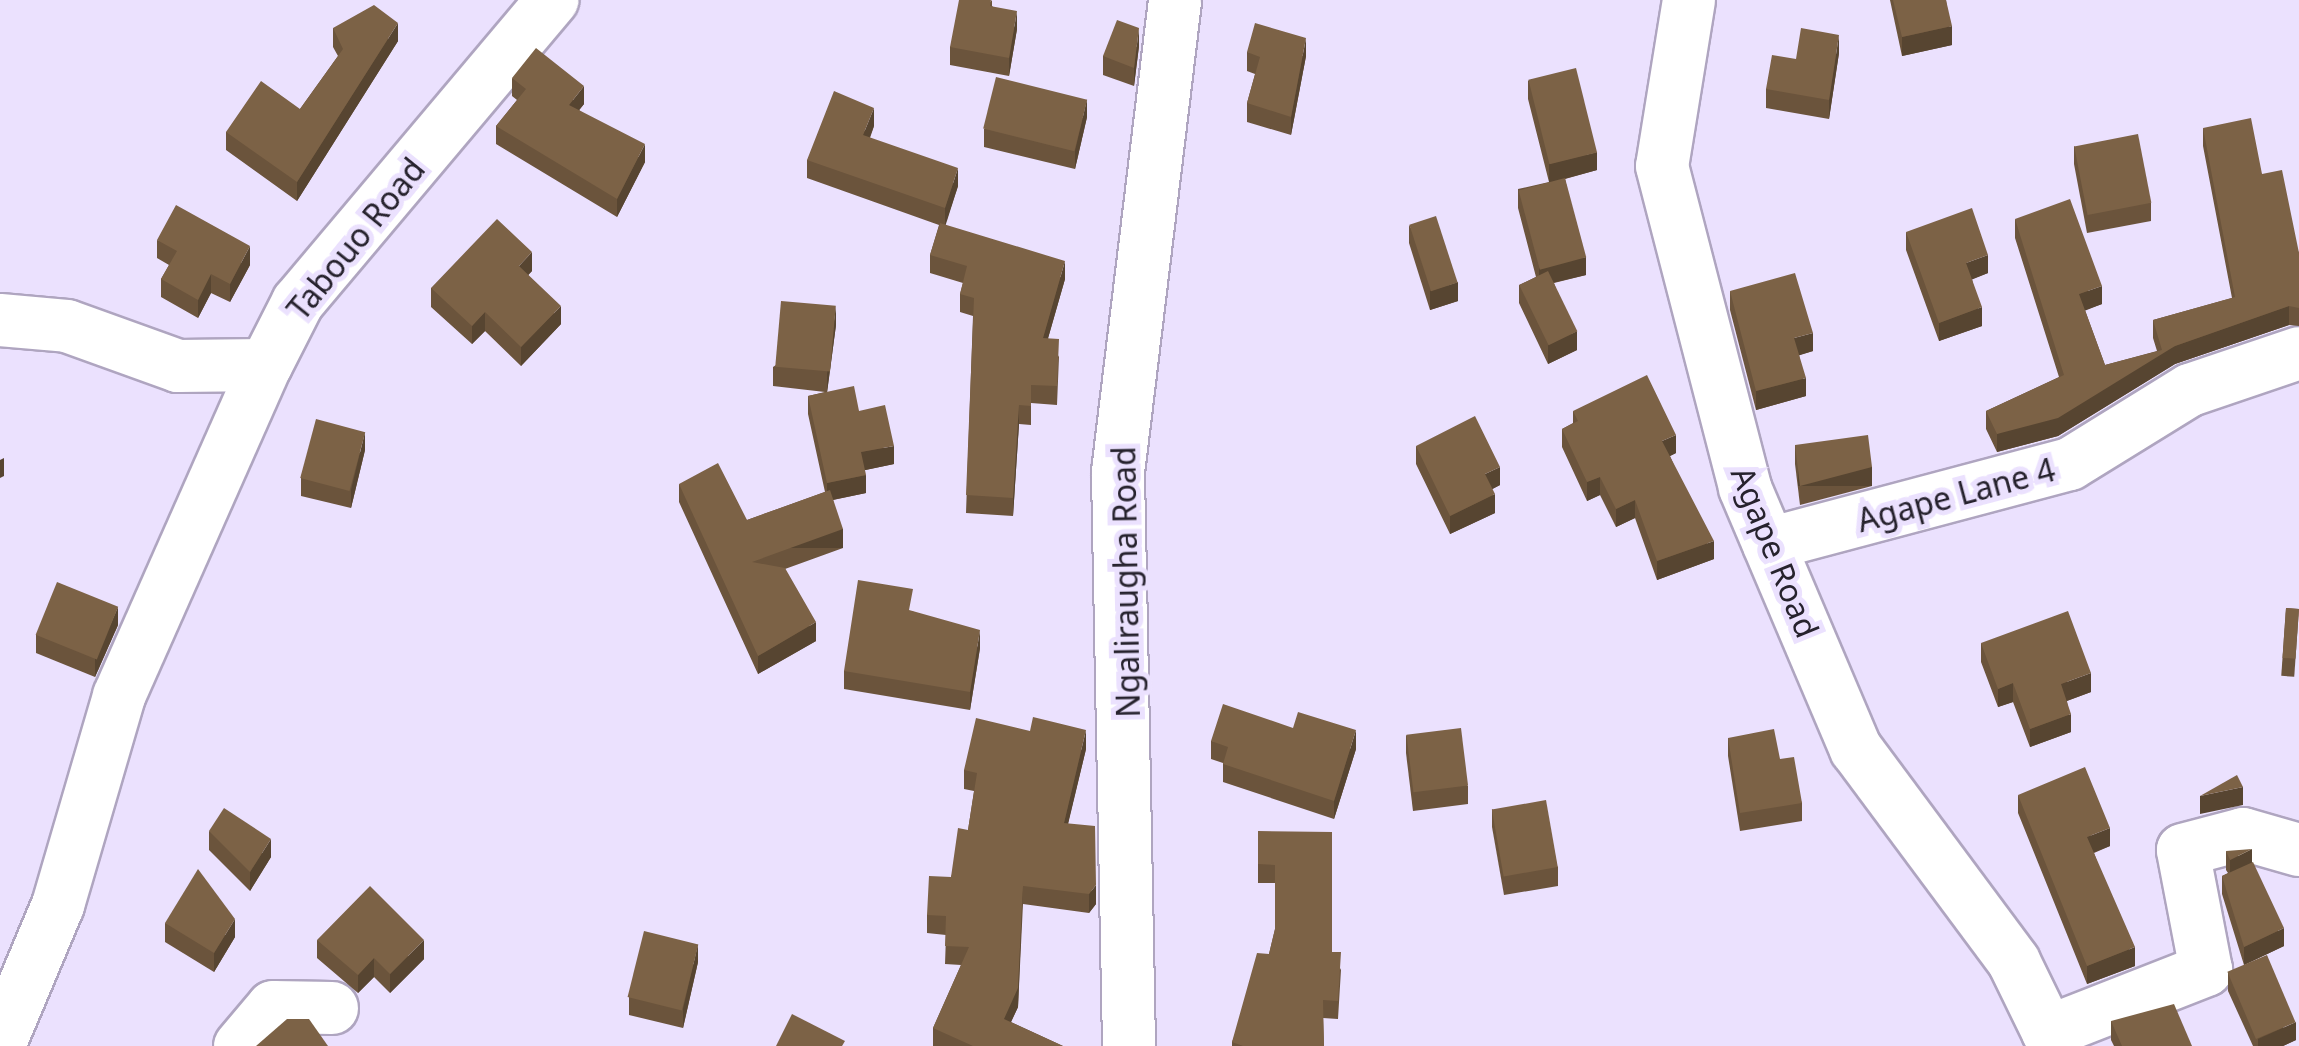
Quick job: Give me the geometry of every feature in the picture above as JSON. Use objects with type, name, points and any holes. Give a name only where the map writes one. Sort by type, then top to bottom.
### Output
[{"type":"street","name":"Tabouo Road","points":[[0,1044],[58,905],[119,696],[266,365],[298,302],[552,0]]},
{"type":"street","name":"Ngaliraugha Road","points":[[1128,1046],[1118,472],[1176,0]]},
{"type":"street","name":"Agape Road","points":[[1689,0],[1662,166],[1745,488],[1856,749],[2014,962],[2052,1039]]},
{"type":"street","points":[[0,320],[66,326],[178,366],[266,365]]},
{"type":"street","name":"Agape Lane 4","points":[[1769,544],[2070,464],[2190,390],[2299,353]]},
{"type":"street","points":[[2052,1039],[2206,970],[2183,850],[2244,834],[2299,850]]},
{"type":"street","points":[[240,1046],[273,1007],[332,1008]]},
{"type":"building","points":[[959,0],[991,0],[990,6],[1017,11],[1009,58],[950,47]]},
{"type":"building","points":[[1893,0],[1946,0],[1952,26],[1902,37]]},
{"type":"building","points":[[374,5],[398,23],[297,182],[226,132],[261,81],[300,109],[343,49],[333,28]]},
{"type":"building","points":[[1117,20],[1139,28],[1134,68],[1103,56]]},
{"type":"building","points":[[1255,23],[1306,38],[1291,117],[1247,103],[1260,57],[1247,52]]},
{"type":"building","points":[[1801,28],[1839,35],[1829,100],[1766,89],[1772,55],[1796,59]]},
{"type":"building","points":[[536,48],[584,86],[569,105],[645,144],[617,199],[496,126],[526,89],[512,78]]},
{"type":"building","points":[[1576,68],[1597,152],[1550,164],[1528,80]]},
{"type":"building","points":[[996,77],[1087,100],[1074,151],[983,128]]},
{"type":"building","points":[[834,91],[874,108],[863,135],[958,168],[945,208],[807,160]]},
{"type":"building","points":[[2251,118],[2262,174],[2282,170],[2299,253],[2299,308],[2289,306],[2175,346],[2058,418],[1997,434],[1986,411],[2064,375],[2015,219],[2070,199],[2102,286],[2079,294],[2105,365],[2162,350],[2153,320],[2235,297],[2203,128]]},
{"type":"building","points":[[2138,134],[2151,203],[2088,215],[2074,146]]},
{"type":"building","points":[[1565,178],[1586,257],[1540,270],[1519,190]]},
{"type":"building","points":[[176,205],[250,246],[230,284],[211,274],[198,300],[161,279],[177,251],[157,240]]},
{"type":"building","points":[[1972,208],[1988,255],[1966,263],[1982,307],[1939,323],[1906,232]]},
{"type":"building","points":[[1436,216],[1458,283],[1431,291],[1409,225]]},
{"type":"building","points":[[497,219],[532,252],[519,266],[561,306],[521,347],[485,312],[472,326],[431,288]]},
{"type":"building","points":[[940,223],[1065,261],[1043,338],[1059,339],[1057,386],[1031,385],[1031,406],[1019,405],[1013,498],[966,495],[974,298],[960,294],[967,266],[930,255]]},
{"type":"building","points":[[1548,271],[1577,331],[1549,345],[1519,285]]},
{"type":"building","points":[[1795,273],[1813,333],[1794,338],[1806,378],[1756,391],[1730,291]]},
{"type":"building","points":[[781,301],[836,306],[830,372],[775,367]]},
{"type":"building","points":[[1647,375],[1676,435],[1662,441],[1714,541],[1657,561],[1635,500],[1616,509],[1600,477],[1587,482],[1562,429],[1578,421],[1573,411]]},
{"type":"building","points":[[854,386],[859,411],[885,405],[894,446],[861,452],[866,475],[827,483],[808,396]]},
{"type":"building","points":[[1475,416],[1500,467],[1485,474],[1495,494],[1450,516],[1416,446]]},
{"type":"building","points":[[316,419],[365,432],[349,491],[300,478]]},
{"type":"building","points":[[1868,435],[1872,467],[1800,486],[1795,445]]},
{"type":"building","points":[[718,463],[747,520],[830,490],[843,529],[752,562],[785,568],[816,622],[758,656],[679,484]]},
{"type":"building","points":[[858,580],[913,589],[909,610],[980,630],[970,692],[844,671]]},
{"type":"building","points":[[57,582],[118,607],[97,660],[36,635]]},
{"type":"building","points":[[2286,608],[2299,609],[2295,659],[2283,658]]},
{"type":"building","points":[[2068,611],[2091,673],[2061,684],[2071,714],[2030,729],[2013,683],[1998,689],[1981,643]]},
{"type":"building","points":[[1223,704],[1293,728],[1298,712],[1356,730],[1334,801],[1223,764],[1228,747],[1211,741]]},
{"type":"building","points":[[1033,717],[1086,730],[1064,823],[1095,826],[1096,885],[1089,894],[1023,886],[1018,988],[1004,1019],[1063,1046],[973,1046],[933,1028],[969,947],[945,946],[946,916],[927,915],[929,876],[951,877],[958,828],[968,830],[977,773],[964,770],[976,718],[1030,731]]},
{"type":"building","points":[[1461,728],[1468,786],[1413,792],[1406,735]]},
{"type":"building","points":[[1774,729],[1780,759],[1794,757],[1802,803],[1740,813],[1728,738]]},
{"type":"building","points":[[2085,767],[2110,828],[2087,837],[2135,947],[2087,966],[2018,795]]},
{"type":"building","points":[[2237,775],[2243,787],[2200,796]]},
{"type":"building","points":[[1546,800],[1558,867],[1504,877],[1492,810]]},
{"type":"building","points":[[224,808],[271,839],[250,872],[209,831]]},
{"type":"building","points":[[1258,831],[1332,832],[1332,952],[1341,952],[1338,1001],[1323,1000],[1324,1046],[1243,1046],[1232,1042],[1257,953],[1269,954],[1275,929],[1275,865],[1258,864]]},
{"type":"building","points":[[2252,849],[2230,860],[2226,851]]},
{"type":"building","points":[[2253,862],[2284,928],[2244,947],[2222,876]]},
{"type":"building","points":[[198,869],[235,919],[214,953],[165,923]]},
{"type":"building","points":[[370,886],[424,940],[390,974],[374,958],[358,975],[317,940]]},
{"type":"building","points":[[644,931],[698,945],[682,1011],[628,997]]},
{"type":"building","points":[[2267,955],[2296,1022],[2256,1039],[2227,972]]},
{"type":"building","points":[[2174,1004],[2192,1046],[2122,1046],[2111,1021]]},
{"type":"building","points":[[792,1014],[845,1041],[842,1046],[776,1046]]},
{"type":"building","points":[[287,1019],[309,1019],[328,1046],[256,1046]]}]
